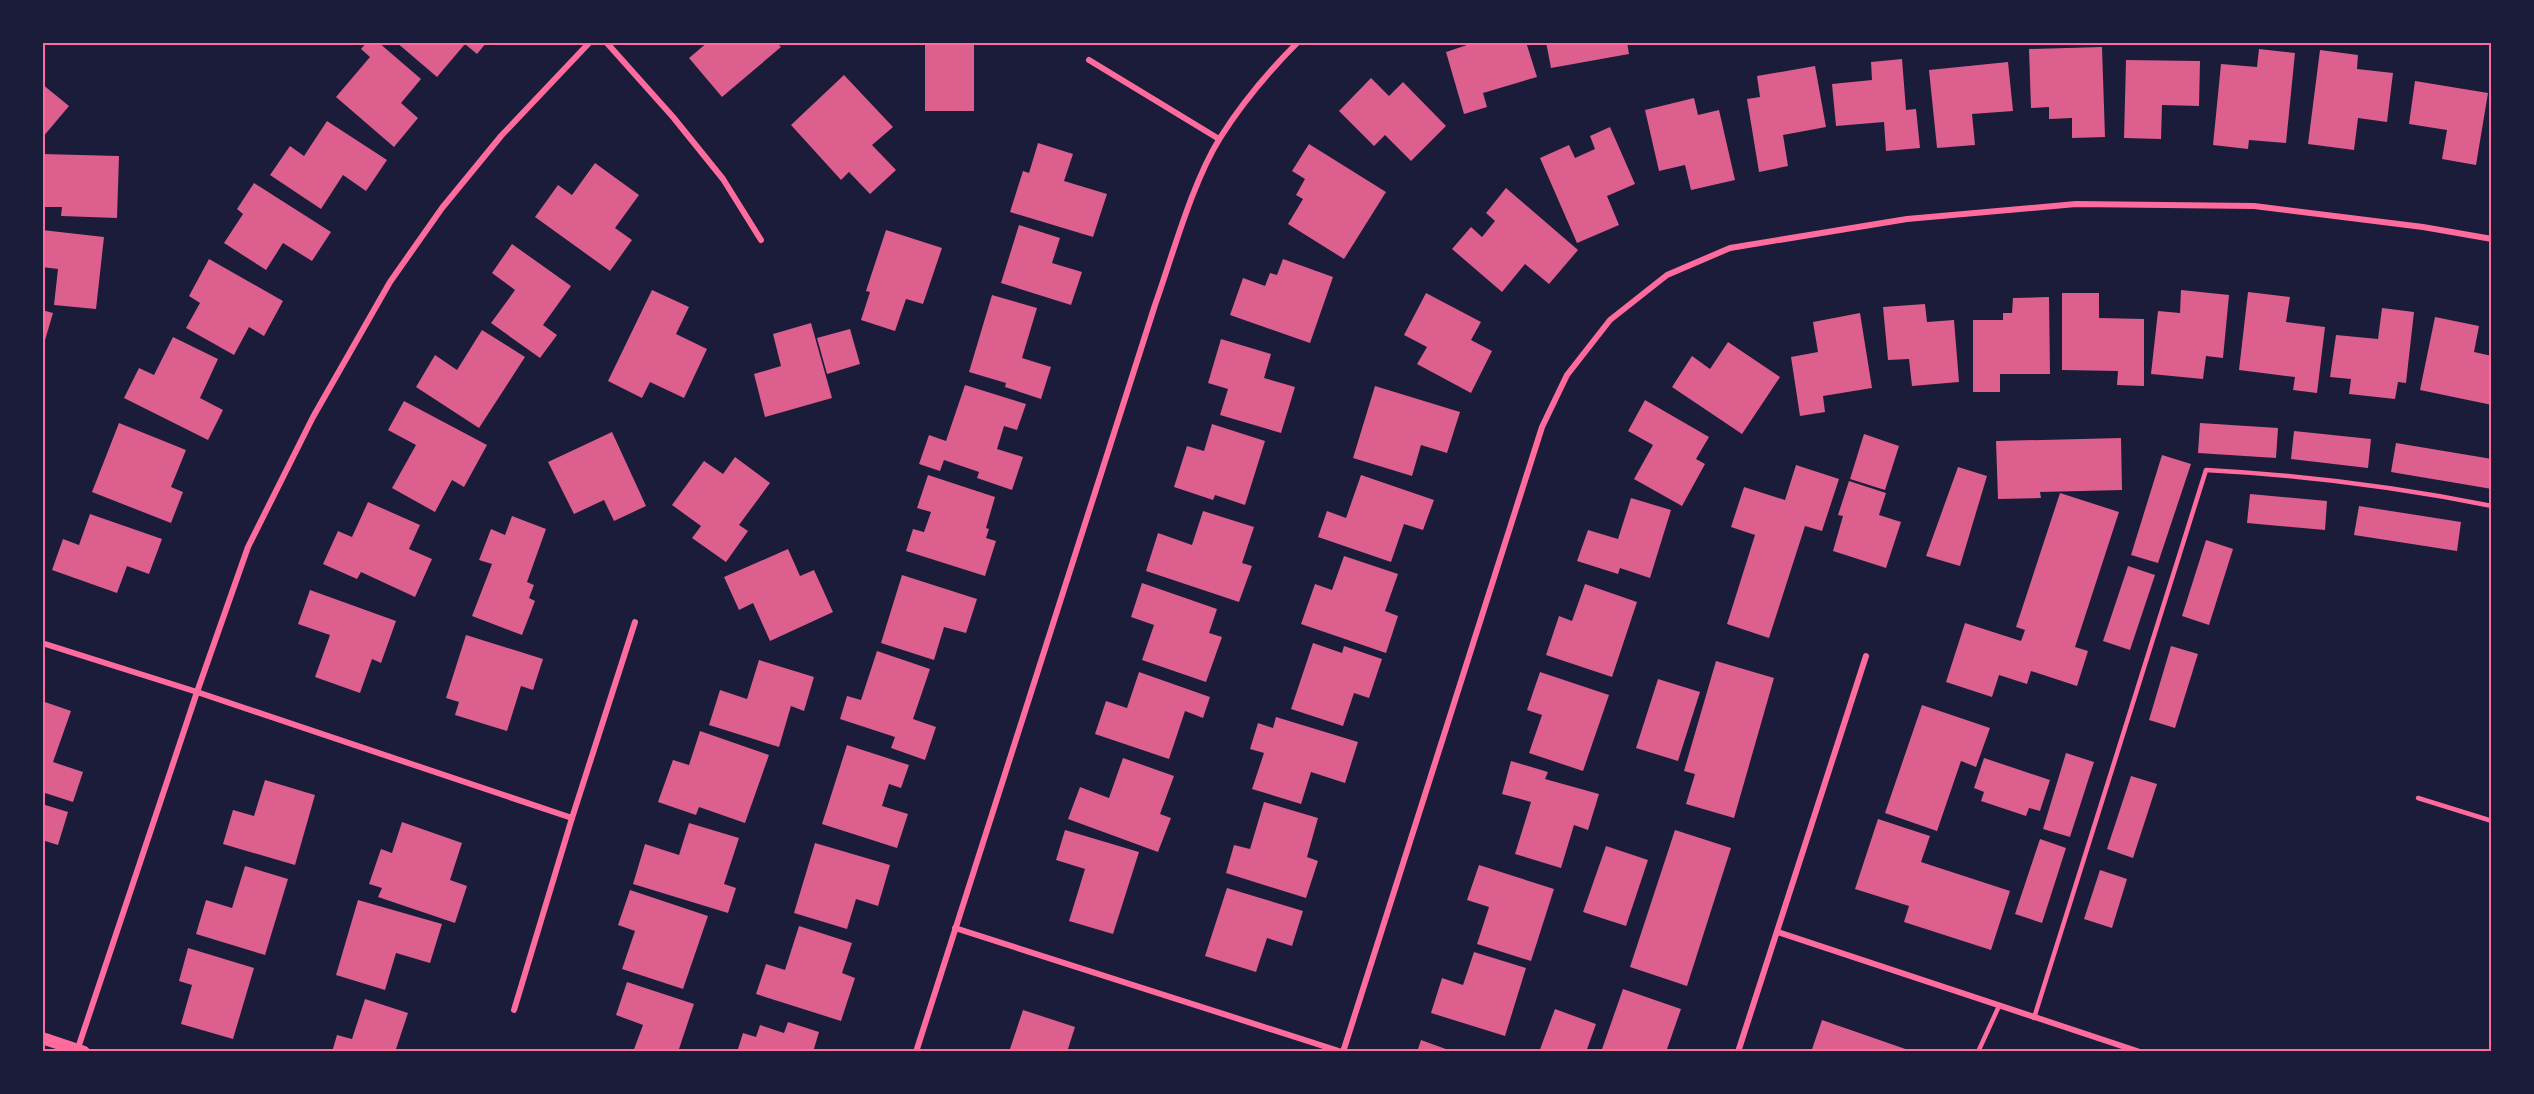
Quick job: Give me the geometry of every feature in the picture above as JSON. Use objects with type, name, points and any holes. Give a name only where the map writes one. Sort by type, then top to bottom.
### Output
[{"type":"main road","points":[[42,1038],[79,1051]]},
{"type":"street","points":[[79,1051],[197,692],[248,547],[313,417],[390,282],[442,208],[501,136],[590,42]]},
{"type":"street","points":[[606,42],[673,117],[723,179],[761,240]]},
{"type":"street","points":[[916,1052],[1155,305],[1197,189],[1219,139],[1271,68],[1298,42]]},
{"type":"street","points":[[1089,60],[1219,139]]},
{"type":"street","points":[[955,928],[1343,1052],[1542,427],[1567,375],[1610,320],[1667,275],[1730,248],[1907,219],[2076,204],[2254,206],[2423,227],[2492,239]]},
{"type":"street","points":[[514,1010],[635,622]]},
{"type":"street","points":[[42,643],[197,692],[572,818]]},
{"type":"street","points":[[1738,1052],[1866,656]]},
{"type":"street","points":[[1778,932],[2140,1052]]},
{"type":"lane","points":[[2034,1018],[2206,470],[2371,484],[2492,506]]},
{"type":"lane","points":[[2418,798],[2492,821]]},
{"type":"lane","points":[[1978,1052],[1999,1006]]},
{"type":"building","points":[[367,42],[378,42],[421,79],[401,103],[418,118],[394,147],[336,97],[370,57],[361,49]]},
{"type":"building","points":[[396,42],[487,42],[477,54],[465,44],[437,77]]},
{"type":"building","points":[[708,42],[776,42],[781,47],[722,97],[689,58]]},
{"type":"building","points":[[925,42],[974,42],[974,111],[925,111]]},
{"type":"building","points":[[1476,42],[1526,42],[1537,77],[1483,93],[1487,107],[1464,114],[1446,52]]},
{"type":"building","points":[[1546,42],[1627,42],[1629,54],[1551,68]]},
{"type":"building","points":[[2102,47],[2105,137],[2072,138],[2072,118],[2049,119],[2049,107],[2031,108],[2029,49]]},
{"type":"building","points":[[2259,49],[2295,53],[2286,143],[2249,140],[2248,149],[2213,145],[2221,64],[2257,67]]},
{"type":"building","points":[[2320,50],[2358,55],[2357,69],[2393,73],[2387,122],[2358,118],[2354,150],[2308,144]]},
{"type":"building","points":[[1902,59],[1906,110],[1916,109],[1920,148],[1886,151],[1884,122],[1836,126],[1832,84],[1872,80],[1871,62]]},
{"type":"building","points":[[2126,60],[2200,61],[2199,106],[2162,105],[2161,139],[2124,138]]},
{"type":"building","points":[[2008,62],[2013,111],[1972,114],[1975,145],[1937,148],[1929,70]]},
{"type":"building","points":[[1815,66],[1826,127],[1783,135],[1788,166],[1759,172],[1747,99],[1760,97],[1757,76]]},
{"type":"building","points":[[844,75],[893,127],[872,145],[896,170],[870,194],[849,172],[841,180],[791,125]]},
{"type":"building","points":[[1371,78],[1389,96],[1403,82],[1446,126],[1411,161],[1385,135],[1374,146],[1339,111]]},
{"type":"building","points":[[2415,81],[2488,93],[2476,165],[2442,159],[2447,130],[2409,124]]},
{"type":"building","points":[[42,84],[69,106],[42,138]]},
{"type":"building","points":[[1694,98],[1698,115],[1719,110],[1735,180],[1691,190],[1685,165],[1659,171],[1645,110]]},
{"type":"building","points":[[327,121],[387,160],[366,191],[343,175],[321,209],[270,175],[290,146],[304,156]]},
{"type":"building","points":[[1610,127],[1635,184],[1607,196],[1619,225],[1577,243],[1540,158],[1569,145],[1575,158],[1595,149],[1590,136]]},
{"type":"building","points":[[1038,143],[1073,154],[1064,181],[1107,194],[1093,237],[1010,212],[1023,171],[1029,173]]},
{"type":"building","points":[[1309,144],[1386,192],[1344,259],[1288,224],[1303,199],[1296,195],[1305,179],[1292,171]]},
{"type":"building","points":[[42,154],[119,156],[117,218],[61,216],[62,207],[42,207]]},
{"type":"building","points":[[595,163],[639,195],[615,228],[632,240],[610,271],[535,217],[558,185],[572,195]]},
{"type":"building","points":[[254,183],[331,232],[312,261],[283,243],[266,270],[224,243],[243,214],[237,209]]},
{"type":"building","points":[[1506,188],[1578,250],[1549,284],[1525,264],[1502,292],[1452,249],[1471,227],[1482,237],[1495,221],[1486,213]]},
{"type":"building","points":[[1019,225],[1060,238],[1052,263],[1082,272],[1071,305],[1001,283]]},
{"type":"building","points":[[42,230],[104,237],[96,309],[54,305],[58,269],[42,267]]},
{"type":"building","points":[[886,230],[942,248],[923,304],[906,299],[895,331],[861,320],[870,292],[866,291]]},
{"type":"building","points":[[512,244],[571,286],[543,325],[557,335],[540,358],[491,323],[515,290],[492,273]]},
{"type":"building","points":[[209,259],[283,301],[264,336],[249,327],[234,355],[186,328],[200,303],[189,296]]},
{"type":"building","points":[[1283,259],[1333,277],[1310,343],[1230,315],[1243,278],[1265,286],[1270,273],[1277,275]]},
{"type":"building","points":[[652,290],[689,307],[676,334],[707,349],[684,398],[650,382],[642,398],[608,381]]},
{"type":"building","points":[[2181,290],[2229,295],[2223,358],[2206,356],[2203,379],[2151,374],[2158,311],[2180,313]]},
{"type":"building","points":[[2248,292],[2290,297],[2286,322],[2325,327],[2317,393],[2293,390],[2295,377],[2239,370]]},
{"type":"building","points":[[1426,293],[1481,322],[1471,340],[1492,351],[1471,393],[1417,364],[1427,347],[1404,335]]},
{"type":"building","points":[[2062,293],[2099,293],[2099,318],[2144,319],[2144,386],[2117,385],[2118,371],[2062,370]]},
{"type":"building","points":[[992,295],[1037,308],[1022,358],[1051,367],[1041,399],[1005,387],[1006,383],[969,372]]},
{"type":"building","points":[[2049,297],[2050,374],[2000,374],[2000,392],[1973,392],[1973,320],[2003,320],[2003,313],[2012,313],[2013,298]]},
{"type":"building","points":[[1925,304],[1927,322],[1954,320],[1959,382],[1912,386],[1909,359],[1888,360],[1883,307]]},
{"type":"building","points":[[2382,308],[2414,312],[2406,383],[2398,382],[2395,399],[2349,394],[2351,379],[2330,377],[2336,335],[2378,339]]},
{"type":"building","points":[[42,310],[53,313],[43,347],[42,347]]},
{"type":"building","points":[[1860,313],[1872,388],[1823,396],[1825,412],[1800,416],[1791,357],[1818,352],[1813,322]]},
{"type":"building","points":[[2435,317],[2479,326],[2474,352],[2492,356],[2492,405],[2420,390]]},
{"type":"building","points":[[811,323],[832,398],[765,417],[754,374],[781,366],[773,334]]},
{"type":"building","points":[[850,329],[860,364],[827,374],[817,338]]},
{"type":"building","points":[[482,330],[525,357],[479,428],[416,387],[435,355],[457,370]]},
{"type":"building","points":[[173,337],[218,359],[200,398],[223,410],[208,440],[124,398],[139,368],[154,375]]},
{"type":"building","points":[[1221,339],[1271,354],[1264,378],[1295,387],[1281,433],[1220,415],[1228,389],[1208,383]]},
{"type":"building","points":[[1728,342],[1780,377],[1742,434],[1672,387],[1692,356],[1710,369]]},
{"type":"building","points":[[965,385],[1026,404],[1017,430],[1004,426],[997,449],[1023,457],[1012,490],[977,478],[979,472],[944,460],[940,471],[919,464],[929,435],[946,441]]},
{"type":"building","points":[[1375,386],[1460,412],[1447,453],[1421,445],[1412,476],[1353,458]]},
{"type":"building","points":[[1645,400],[1709,437],[1696,459],[1705,464],[1682,506],[1634,479],[1653,445],[1628,431]]},
{"type":"building","points":[[404,401],[487,445],[464,487],[452,480],[435,512],[392,488],[416,445],[388,430]]},
{"type":"building","points":[[119,423],[186,450],[171,487],[183,492],[171,523],[92,492]]},
{"type":"building","points":[[2200,423],[2278,428],[2276,458],[2198,453]]},
{"type":"building","points":[[1212,424],[1265,441],[1245,505],[1215,495],[1213,500],[1174,487],[1187,446],[1204,451]]},
{"type":"building","points":[[2294,431],[2371,439],[2368,468],[2291,459]]},
{"type":"building","points":[[612,432],[646,506],[614,521],[604,500],[574,514],[548,462]]},
{"type":"building","points":[[1864,434],[1899,446],[1885,490],[1850,479]]},
{"type":"building","points":[[2121,438],[2122,490],[2040,492],[2041,498],[1998,499],[1996,441]]},
{"type":"building","points":[[2396,443],[2492,459],[2492,489],[2391,472]]},
{"type":"building","points":[[2162,455],[2191,464],[2158,563],[2131,555]]},
{"type":"building","points":[[735,457],[770,483],[739,525],[748,531],[726,562],[692,538],[701,526],[672,505],[704,461],[723,474]]},
{"type":"building","points":[[1796,465],[1839,479],[1822,531],[1805,526],[1769,638],[1727,624],[1755,535],[1731,527],[1744,487],[1785,500]]},
{"type":"building","points":[[1958,467],[1987,476],[1960,566],[1926,556]]},
{"type":"building","points":[[928,475],[995,497],[986,528],[989,529],[986,538],[996,541],[985,576],[906,551],[913,529],[924,532],[931,512],[917,508]]},
{"type":"building","points":[[1361,475],[1434,500],[1423,530],[1404,524],[1391,562],[1318,537],[1327,511],[1346,518]]},
{"type":"building","points":[[1849,481],[1886,493],[1879,515],[1901,522],[1886,568],[1833,551],[1843,516],[1838,515]]},
{"type":"building","points":[[2060,493],[2119,512],[2075,647],[2088,651],[2077,686],[2031,671],[2027,684],[1999,675],[1992,697],[1946,682],[1965,623],[2021,641],[2025,630],[2016,627]]},
{"type":"building","points":[[2250,494],[2327,501],[2325,530],[2247,523]]},
{"type":"building","points":[[1631,498],[1671,510],[1650,578],[1620,568],[1618,574],[1577,561],[1588,530],[1618,539]]},
{"type":"building","points":[[368,502],[420,525],[409,549],[432,559],[415,597],[361,572],[357,579],[323,564],[338,531],[352,537]]},
{"type":"building","points":[[2359,506],[2461,522],[2457,551],[2354,535]]},
{"type":"building","points":[[1203,511],[1254,527],[1242,563],[1252,566],[1239,602],[1146,571],[1158,533],[1192,545]]},
{"type":"building","points":[[90,514],[162,539],[149,574],[127,566],[117,593],[52,570],[63,539],[79,545]]},
{"type":"building","points":[[512,516],[546,529],[527,582],[534,585],[529,598],[535,601],[522,635],[472,616],[492,564],[479,560],[491,529],[505,535]]},
{"type":"building","points":[[2206,540],[2233,549],[2209,625],[2182,616]]},
{"type":"building","points":[[788,549],[800,576],[814,570],[833,612],[770,641],[753,603],[739,610],[724,577]]},
{"type":"building","points":[[1344,556],[1398,574],[1385,611],[1398,616],[1386,653],[1301,624],[1315,584],[1332,590]]},
{"type":"building","points":[[2128,566],[2155,575],[2130,650],[2103,641]]},
{"type":"building","points":[[902,575],[977,599],[966,633],[944,627],[934,660],[881,643]]},
{"type":"building","points":[[1142,583],[1217,609],[1209,633],[1222,637],[1206,682],[1142,660],[1154,625],[1131,617]]},
{"type":"building","points":[[1585,584],[1637,602],[1612,677],[1546,655],[1559,616],[1572,621]]},
{"type":"building","points":[[310,590],[396,621],[381,663],[372,659],[360,693],[315,677],[330,635],[298,624]]},
{"type":"building","points":[[466,635],[543,659],[533,690],[521,686],[507,731],[455,715],[459,702],[446,698]]},
{"type":"building","points":[[1313,643],[1342,653],[1344,646],[1382,659],[1369,698],[1354,693],[1343,726],[1291,709]]},
{"type":"building","points":[[2171,646],[2198,654],[2175,728],[2149,720]]},
{"type":"building","points":[[877,651],[930,669],[913,719],[936,727],[925,760],[891,748],[895,737],[840,719],[847,696],[861,700]]},
{"type":"building","points":[[759,660],[814,677],[804,711],[791,706],[779,747],[709,725],[720,690],[747,699]]},
{"type":"building","points":[[1716,661],[1774,678],[1734,818],[1686,804],[1695,774],[1684,771]]},
{"type":"building","points":[[1139,672],[1210,697],[1203,718],[1185,711],[1169,759],[1095,734],[1106,701],[1127,708]]},
{"type":"building","points":[[1540,672],[1609,695],[1583,771],[1529,753],[1542,715],[1527,710]]},
{"type":"building","points":[[1658,679],[1700,692],[1678,761],[1636,748]]},
{"type":"building","points":[[42,701],[71,711],[53,762],[83,772],[73,802],[42,792]]},
{"type":"building","points":[[1922,705],[1990,728],[1976,767],[1961,761],[1937,831],[1885,813]]},
{"type":"building","points":[[1276,717],[1358,742],[1345,783],[1311,772],[1301,804],[1252,789],[1264,753],[1250,749],[1258,723],[1273,728]]},
{"type":"building","points":[[700,731],[769,755],[745,823],[699,807],[696,815],[658,802],[673,760],[689,765]]},
{"type":"building","points":[[847,745],[909,765],[901,788],[889,784],[882,806],[908,814],[897,848],[822,824]]},
{"type":"building","points":[[2066,753],[2094,762],[2070,837],[2043,829]]},
{"type":"building","points":[[1123,758],[1174,776],[1160,814],[1171,818],[1158,852],[1068,819],[1080,787],[1109,798]]},
{"type":"building","points":[[1984,758],[2050,780],[2040,811],[2029,808],[2026,816],[1981,801],[1984,792],[1974,788]]},
{"type":"building","points":[[1511,761],[1548,772],[1545,779],[1599,794],[1588,830],[1574,825],[1561,868],[1515,854],[1531,802],[1502,794]]},
{"type":"building","points":[[2131,776],[2157,784],[2133,858],[2107,849]]},
{"type":"building","points":[[265,780],[315,795],[295,865],[223,844],[233,810],[254,816]]},
{"type":"building","points":[[1264,802],[1318,818],[1307,857],[1318,861],[1306,898],[1226,873],[1234,845],[1250,849]]},
{"type":"building","points":[[42,804],[68,812],[58,845],[42,840]]},
{"type":"building","points":[[1878,819],[1930,836],[1921,862],[2010,891],[1991,950],[1904,922],[1909,906],[1855,889]]},
{"type":"building","points":[[402,822],[462,843],[450,880],[467,886],[455,923],[378,897],[382,888],[369,884],[381,849],[392,853]]},
{"type":"building","points":[[689,823],[739,838],[724,884],[736,888],[728,913],[633,884],[645,844],[679,855]]},
{"type":"building","points":[[1065,830],[1139,852],[1113,934],[1069,921],[1085,869],[1056,860]]},
{"type":"building","points":[[1675,830],[1731,848],[1687,986],[1630,967]]},
{"type":"building","points":[[2040,839],[2066,848],[2042,923],[2015,914]]},
{"type":"building","points":[[815,843],[890,865],[878,906],[856,899],[847,929],[794,913]]},
{"type":"building","points":[[1606,846],[1648,860],[1626,926],[1583,912]]},
{"type":"building","points":[[1479,865],[1554,889],[1531,961],[1477,944],[1489,907],[1467,900]]},
{"type":"building","points":[[245,866],[288,879],[265,955],[196,934],[206,900],[232,908]]},
{"type":"building","points":[[2100,870],[2127,879],[2112,928],[2084,919]]},
{"type":"building","points":[[1227,888],[1303,911],[1292,946],[1267,938],[1256,972],[1205,956]]},
{"type":"building","points":[[630,890],[708,916],[683,989],[622,969],[635,931],[618,925]]},
{"type":"building","points":[[358,900],[442,924],[430,963],[396,953],[385,990],[336,975]]},
{"type":"building","points":[[799,926],[852,943],[842,973],[855,978],[841,1021],[756,994],[766,964],[785,970]]},
{"type":"building","points":[[188,948],[254,968],[233,1039],[181,1024],[192,985],[179,981]]},
{"type":"building","points":[[1474,952],[1526,968],[1505,1036],[1431,1013],[1442,978],[1463,985]]},
{"type":"building","points":[[627,982],[694,1004],[678,1052],[633,1052],[643,1025],[616,1015]]},
{"type":"building","points":[[1623,989],[1681,1009],[1666,1052],[1601,1052]]},
{"type":"building","points":[[365,999],[408,1013],[395,1052],[332,1052],[337,1035],[352,1039]]},
{"type":"building","points":[[1555,1009],[1596,1024],[1586,1052],[1539,1052]]},
{"type":"building","points":[[1023,1010],[1075,1027],[1067,1052],[1009,1052]]},
{"type":"building","points":[[1822,1020],[1914,1052],[1811,1052]]},
{"type":"building","points":[[788,1022],[819,1032],[813,1052],[737,1052],[743,1033],[756,1037],[760,1025],[784,1033]]},
{"type":"building","points":[[1421,1040],[1454,1052],[1417,1052]]}]
